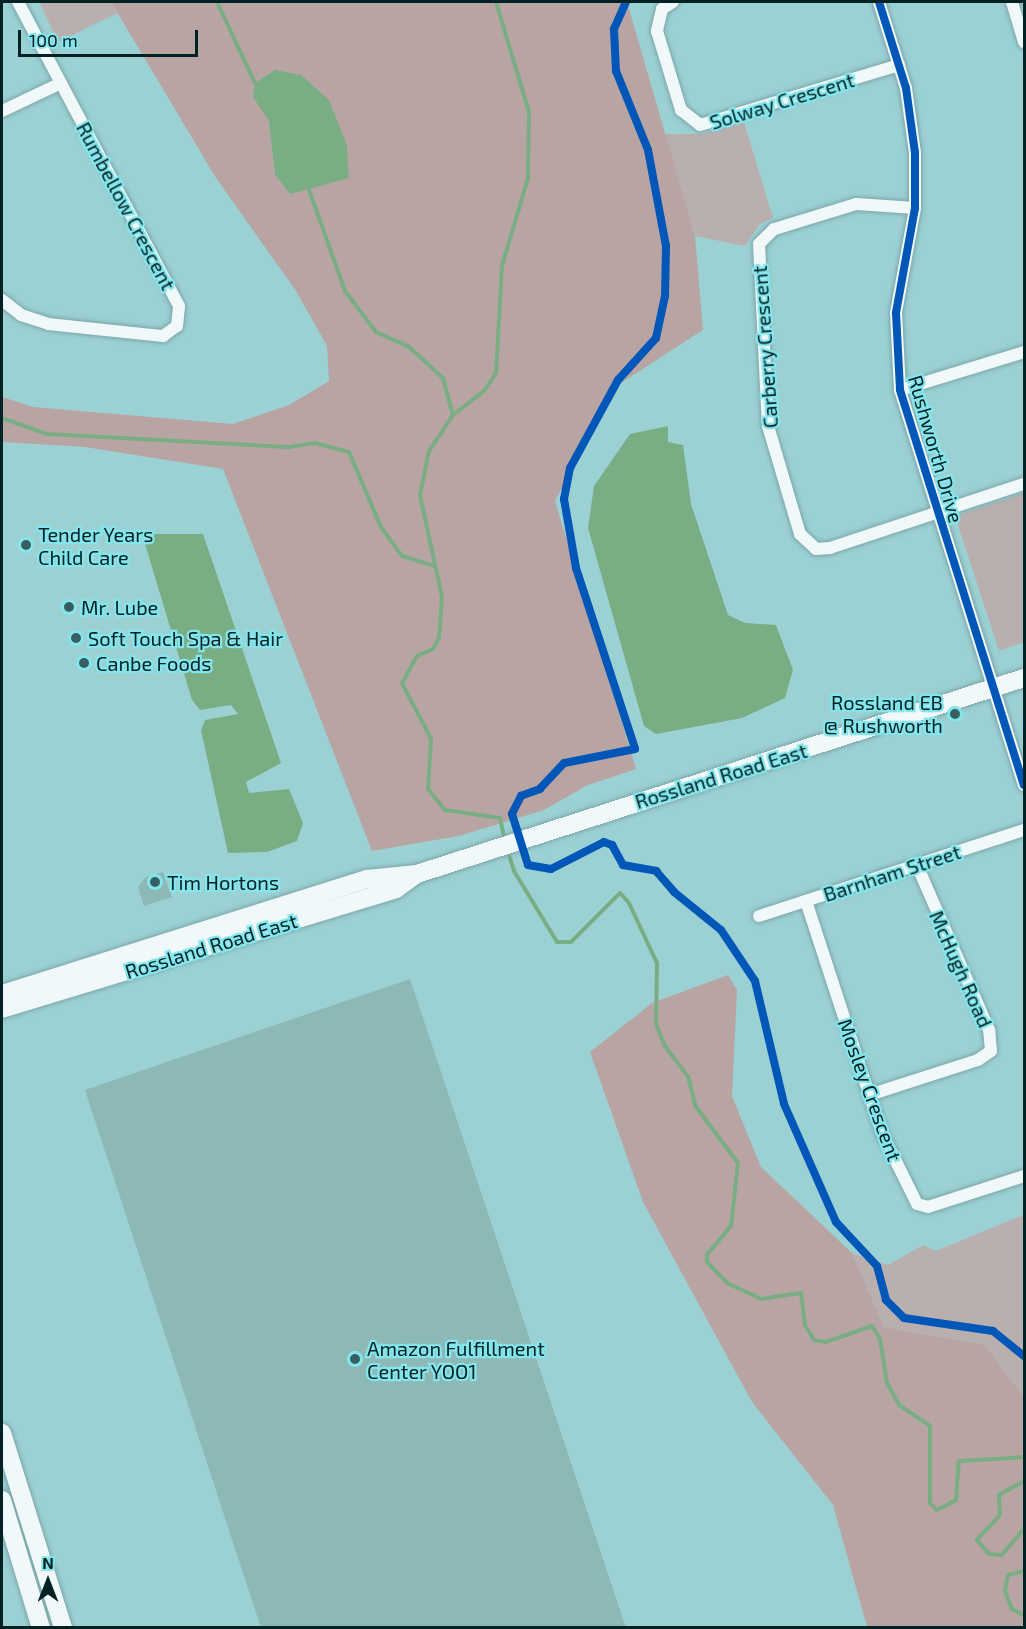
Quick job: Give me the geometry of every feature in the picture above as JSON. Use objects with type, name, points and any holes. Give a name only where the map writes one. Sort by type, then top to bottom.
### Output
[{"type":"main road","name":"Rossland Road East","points":[[2,994],[367,879],[417,874],[1024,678]]},
{"type":"main road","name":"Rossland Road East","points":[[2,1009],[396,889],[417,874]]},
{"type":"main road","points":[[2,1433],[63,1628]]},
{"type":"main road","points":[[2,1500],[41,1628]]},
{"type":"street","name":"Rumbellow Crescent","points":[[2,300],[21,315],[48,324],[163,336],[177,326],[178,306],[18,2]]},
{"type":"street","name":"Solway Crescent","points":[[673,2],[662,9],[657,31],[681,110],[700,125],[899,65]]},
{"type":"street","name":"Rushworth Drive","points":[[879,2],[899,65],[914,135],[915,208],[896,313],[900,390],[936,512],[1024,785]]},
{"type":"street","points":[[1012,2],[1024,42]]},
{"type":"street","points":[[2,111],[60,83]]},
{"type":"street","name":"Carberry Crescent","points":[[915,208],[856,204],[774,229],[764,237],[758,255],[766,408],[772,444],[805,544],[816,549],[830,548],[936,512]]},
{"type":"street","points":[[900,390],[1024,352]]},
{"type":"street","points":[[936,512],[1024,484]]},
{"type":"street","name":"Barnham Street","points":[[759,916],[1024,830]]},
{"type":"street","name":"McHugh Road","points":[[869,1095],[978,1060],[992,1051],[988,1030],[917,866]]},
{"type":"street","name":"Mosley Crescent","points":[[806,902],[881,1131],[918,1204],[928,1207],[1024,1176]]},
{"type":"shaded area","points":[[39,2],[111,2],[118,13],[58,42]]},
{"type":"shaded area","points":[[111,2],[627,2],[695,236],[703,330],[618,385],[555,501],[636,769],[588,785],[544,810],[459,836],[372,851],[223,469],[85,447],[2,442],[2,397],[33,407],[233,424],[289,405],[329,381],[327,346],[296,291],[216,178]],"holes":[[[269,121],[308,187],[290,194],[275,175]]]},
{"type":"shaded area","points":[[275,70],[301,75],[329,100],[347,145],[349,178],[290,194],[275,175],[269,121],[253,97],[255,83]]},
{"type":"shaded area","points":[[744,122],[773,218],[760,224],[745,246],[695,236],[665,134],[702,134]]},
{"type":"shaded area","points":[[668,426],[668,442],[683,445],[691,504],[728,615],[745,623],[776,625],[793,670],[785,698],[742,718],[656,734],[644,726],[588,528],[594,486],[630,434]]},
{"type":"shaded area","points":[[1024,493],[1024,642],[999,651],[955,516]]},
{"type":"shaded area","points":[[142,534],[203,534],[281,763],[246,782],[249,793],[289,789],[303,823],[297,841],[267,852],[228,853],[201,730],[205,720],[238,714],[231,705],[200,710],[192,700]]},
{"type":"shaded area","points":[[728,975],[737,990],[732,1096],[761,1167],[852,1253],[884,1327],[985,1345],[1024,1397],[1024,1627],[867,1627],[833,1505],[752,1402],[643,1202],[590,1052],[652,1003]]},
{"type":"shaded area","points":[[1023,1215],[1024,1397],[985,1345],[884,1327],[852,1253],[888,1265],[923,1245],[936,1251]]},
{"type":"building","name":"Tim Hortons","points":[[163,872],[172,897],[144,906],[138,887],[146,877]]},
{"type":"building","name":"Amazon Fulfillment Center YOO1","points":[[410,979],[626,1628],[261,1628],[85,1090]]},
{"type":"waterway","points":[[217,2],[255,83]]},
{"type":"waterway","points":[[496,2],[529,112],[528,178],[502,266],[496,373],[485,390],[453,415],[429,451],[420,495],[442,597],[439,638],[433,649],[417,656],[402,683],[431,739],[428,789],[445,810],[500,818],[505,842]]},
{"type":"waterway","points":[[308,187],[345,291],[376,332],[409,347],[443,378],[453,415]]},
{"type":"waterway","points":[[2,418],[47,434],[290,447],[315,443],[349,452],[381,527],[402,556],[435,566]]},
{"type":"waterway","points":[[508,852],[514,871],[557,942],[571,942],[620,893],[629,903],[657,963],[656,1024],[665,1046],[688,1076],[696,1107],[738,1163],[731,1226],[707,1255],[707,1262],[727,1283],[761,1299],[801,1293],[805,1325],[814,1340],[826,1342],[872,1326],[880,1339],[887,1383],[899,1405],[930,1426],[930,1503],[937,1510],[956,1500],[959,1461],[1024,1457]]},
{"type":"waterway","points":[[1024,1481],[999,1495],[1000,1515],[977,1540],[989,1554],[1002,1555],[1024,1529]]},
{"type":"waterway","points":[[1024,1571],[1008,1575],[1005,1591],[1012,1609],[1024,1615]]},
{"type":"cycle path","points":[[626,2],[614,29],[616,71],[648,150],[666,246],[665,296],[656,338],[618,380],[570,468],[564,499],[576,568],[635,749],[564,763],[540,789],[521,796],[512,814],[528,865],[551,869],[604,842],[612,845],[623,865],[656,871],[674,892],[721,930],[755,981],[784,1104],[836,1222],[877,1266],[886,1300],[904,1318],[993,1331],[1024,1356]]},
{"type":"cycle path","points":[[879,2],[906,88],[915,153],[915,208],[896,313],[900,390],[1024,785]]},
{"type":"place","name":"Tender Years Child Care","points":[[26,545]]},
{"type":"place","name":"Mr. Lube","points":[[69,607]]},
{"type":"place","name":"Soft Touch Spa & Hair","points":[[76,638]]},
{"type":"place","name":"Canbe Foods","points":[[84,663]]},
{"type":"place","name":"Rossland EB @ Rushworth","points":[[955,714]]},
{"type":"place","name":"Tim Hortons","points":[[155,882]]},
{"type":"place","name":"Amazon Fulfillment Center YOO1","points":[[355,1359]]}]
